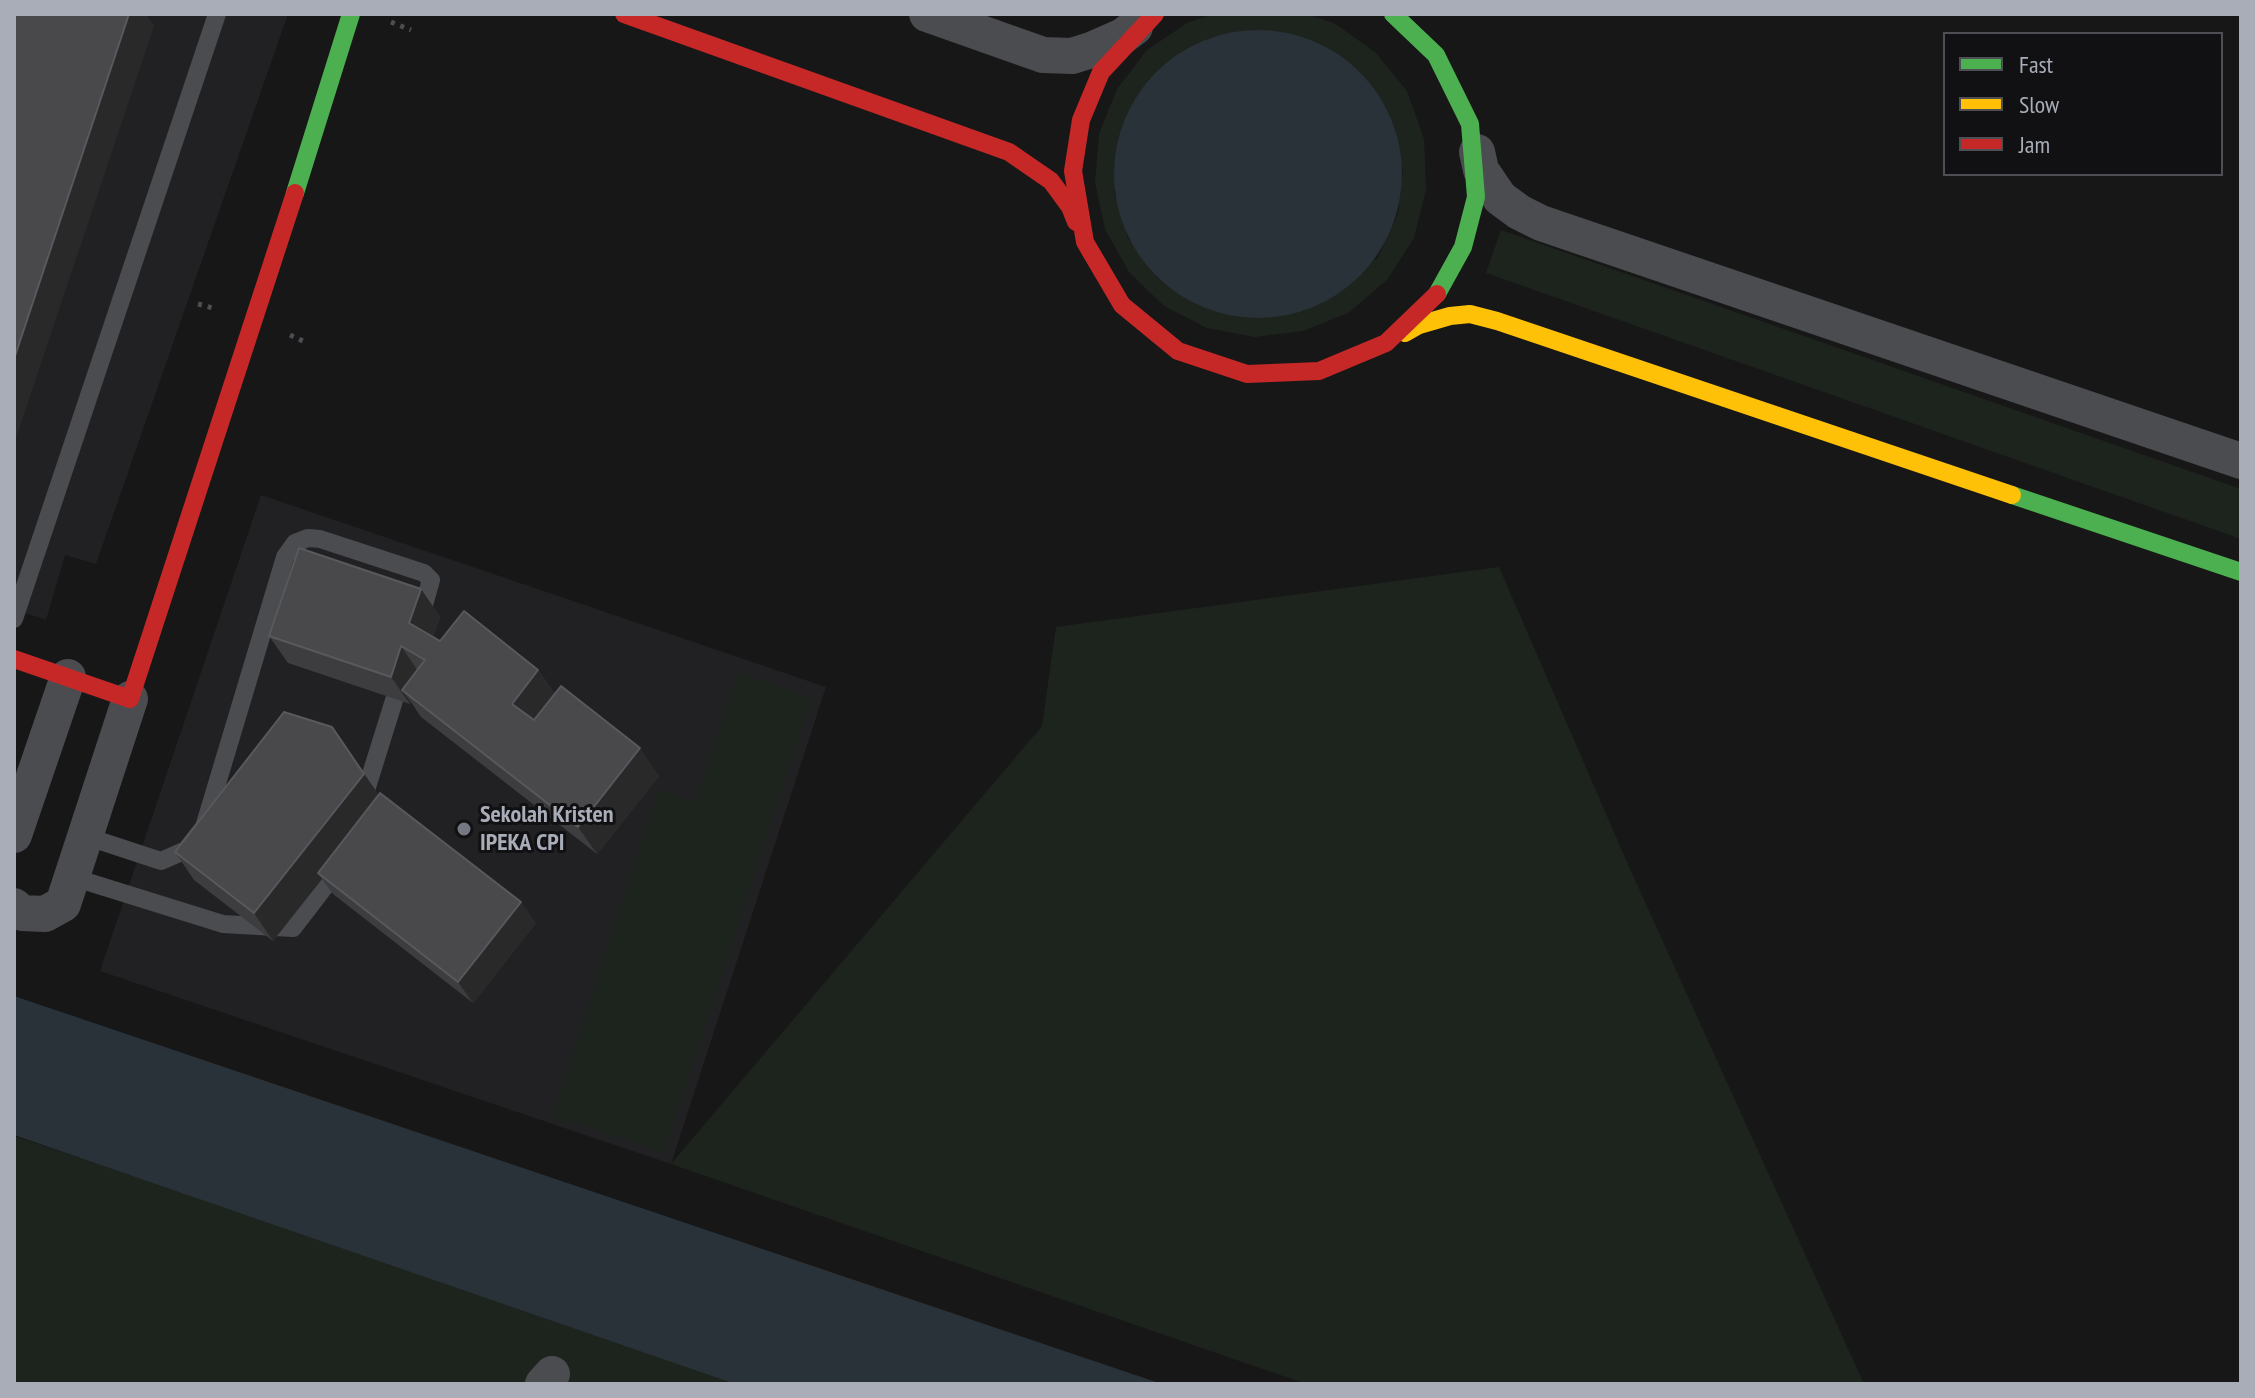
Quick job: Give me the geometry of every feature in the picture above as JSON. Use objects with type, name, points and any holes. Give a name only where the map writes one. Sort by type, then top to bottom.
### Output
[{"type":"street","points":[[14,906],[22,913],[45,914],[63,904],[255,319],[351,14]]},
{"type":"street","points":[[624,14],[1009,152],[1051,181],[1070,207],[1085,242],[1122,305],[1178,351],[1247,374],[1319,371],[1386,343],[1419,325],[1470,314],[2241,572]]},
{"type":"street","points":[[927,14],[1043,55],[1072,56],[1123,36],[1153,15]]},
{"type":"street","points":[[1393,14],[1436,55]]},
{"type":"street","points":[[1406,14],[1414,29],[1436,55],[1471,127],[1481,170],[1500,198],[1519,212],[1541,223],[2241,461]]},
{"type":"street","points":[[1085,242],[1073,171],[1081,120],[1101,72],[1153,15]]},
{"type":"street","points":[[1386,343],[1438,293],[1463,247],[1476,197],[1471,127]]},
{"type":"street","points":[[14,659],[130,699]]},
{"type":"street","points":[[14,835],[68,677]]},
{"type":"lane","points":[[14,619],[217,14]]},
{"type":"lane","points":[[85,836],[161,861],[186,850],[204,827],[285,557],[295,543],[308,538],[320,539],[424,573],[431,580],[416,632]]},
{"type":"lane","points":[[356,823],[406,662]]},
{"type":"lane","points":[[72,877],[223,924],[293,928],[332,879],[349,846]]},
{"type":"shaded area","points":[[14,14],[288,14],[96,564],[65,555],[46,620],[14,609]]},
{"type":"shaded area","points":[[1214,14],[1306,14],[1334,23],[1375,52],[1407,91],[1424,139],[1426,189],[1414,238],[1387,280],[1348,313],[1303,331],[1255,337],[1207,328],[1164,306],[1129,272],[1105,229],[1095,182],[1099,134],[1117,89],[1147,50],[1187,23]],"holes":[[[1254,30],[1299,36],[1403,170],[1398,214],[1377,259],[1158,279],[1128,238],[1114,191],[1209,38]]]},
{"type":"shaded area","points":[[1258,30],[1286,33],[1313,41],[1360,72],[1391,119],[1399,146],[1402,174],[1399,202],[1391,229],[1360,276],[1313,307],[1286,315],[1258,318],[1230,315],[1203,307],[1156,276],[1125,229],[1117,202],[1114,174],[1117,146],[1125,119],[1156,72],[1203,41],[1230,33]]},
{"type":"shaded area","points":[[1501,230],[2241,489],[2241,539],[1486,273]]},
{"type":"shaded area","name":"Sekolah Kristen IPEKA CPI","points":[[261,495],[826,687],[671,1164],[100,971]]},
{"type":"shaded area","points":[[1499,567],[1630,869],[1864,1384],[1306,1384],[671,1164],[1042,726],[1056,627]]},
{"type":"shaded area","points":[[738,673],[812,697],[664,1153],[552,1116],[659,790],[696,802]]},
{"type":"shaded area","points":[[14,996],[1162,1384],[735,1384],[14,1135]]},
{"type":"shaded area","points":[[14,1136],[180,1191],[735,1384],[14,1384]]},
{"type":"building","points":[[14,14],[129,14],[14,359]]},
{"type":"building","points":[[299,548],[421,589],[409,623],[440,641],[464,611],[538,670],[512,704],[534,720],[561,686],[640,748],[578,827],[402,690],[425,660],[401,646],[391,677],[269,636]]},
{"type":"building","points":[[284,712],[332,727],[364,774],[254,913],[175,852]]},
{"type":"building","points":[[380,793],[521,902],[458,982],[318,873]]},
{"type":"traffic: fast","points":[[295,193],[351,14]]},
{"type":"traffic: fast","points":[[1393,14],[1436,55],[1470,124],[1476,197],[1463,247],[1437,294]]},
{"type":"traffic: fast","points":[[2012,495],[2241,572]]},
{"type":"traffic: slow","points":[[1405,333],[1419,325],[1450,316],[1470,314],[1497,321],[2012,495]]},
{"type":"traffic: jam","points":[[624,14],[1009,152],[1051,181],[1070,207],[1076,222]]},
{"type":"traffic: jam","points":[[1155,14],[1101,72],[1081,120],[1073,171],[1085,242],[1122,305],[1178,351],[1247,374],[1319,371],[1386,343],[1437,294]]},
{"type":"traffic: jam","points":[[14,659],[130,699],[295,193]]},
{"type":"place","name":"Sekolah Kristen IPEKA CPI","points":[[464,829]]}]
